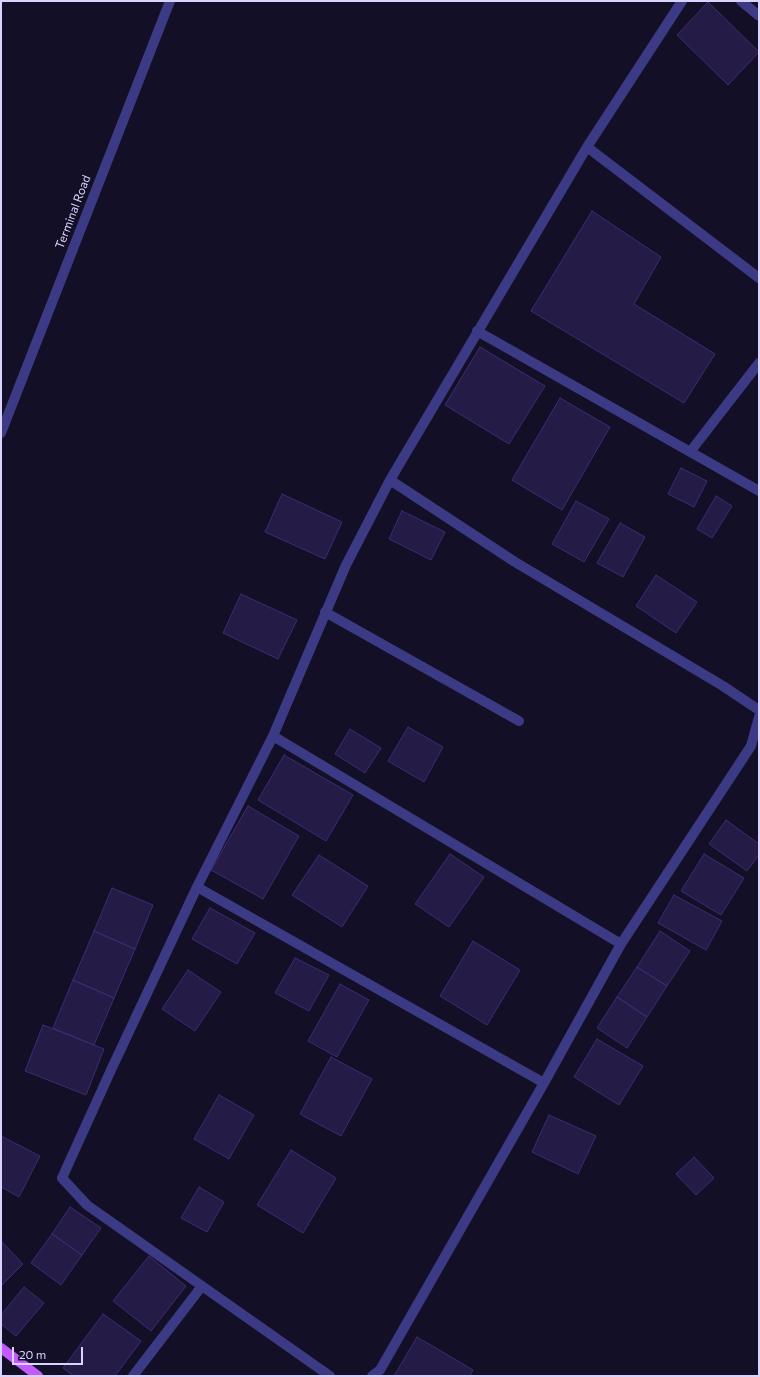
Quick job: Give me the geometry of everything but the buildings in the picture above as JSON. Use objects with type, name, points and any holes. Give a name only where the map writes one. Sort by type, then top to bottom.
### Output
[{"type":"main road","points":[[1,1348],[38,1376]]},
{"type":"street","name":"Terminal Road","points":[[1,433],[170,1]]},
{"type":"street","points":[[330,1376],[87,1205],[62,1178],[197,886],[273,736],[346,565],[390,480],[587,147],[682,1]]},
{"type":"street","points":[[741,1],[759,16]]},
{"type":"street","points":[[587,147],[759,278]]},
{"type":"street","points":[[477,331],[759,491]]},
{"type":"street","points":[[690,452],[759,363]]},
{"type":"street","points":[[390,480],[515,562],[723,686],[759,710]]},
{"type":"street","points":[[325,612],[518,721]]},
{"type":"street","points":[[372,1376],[380,1370],[544,1083],[621,944],[751,746],[759,717]]},
{"type":"street","points":[[273,736],[621,944]]},
{"type":"street","points":[[197,886],[544,1083]]},
{"type":"street","points":[[133,1376],[202,1286]]}]
